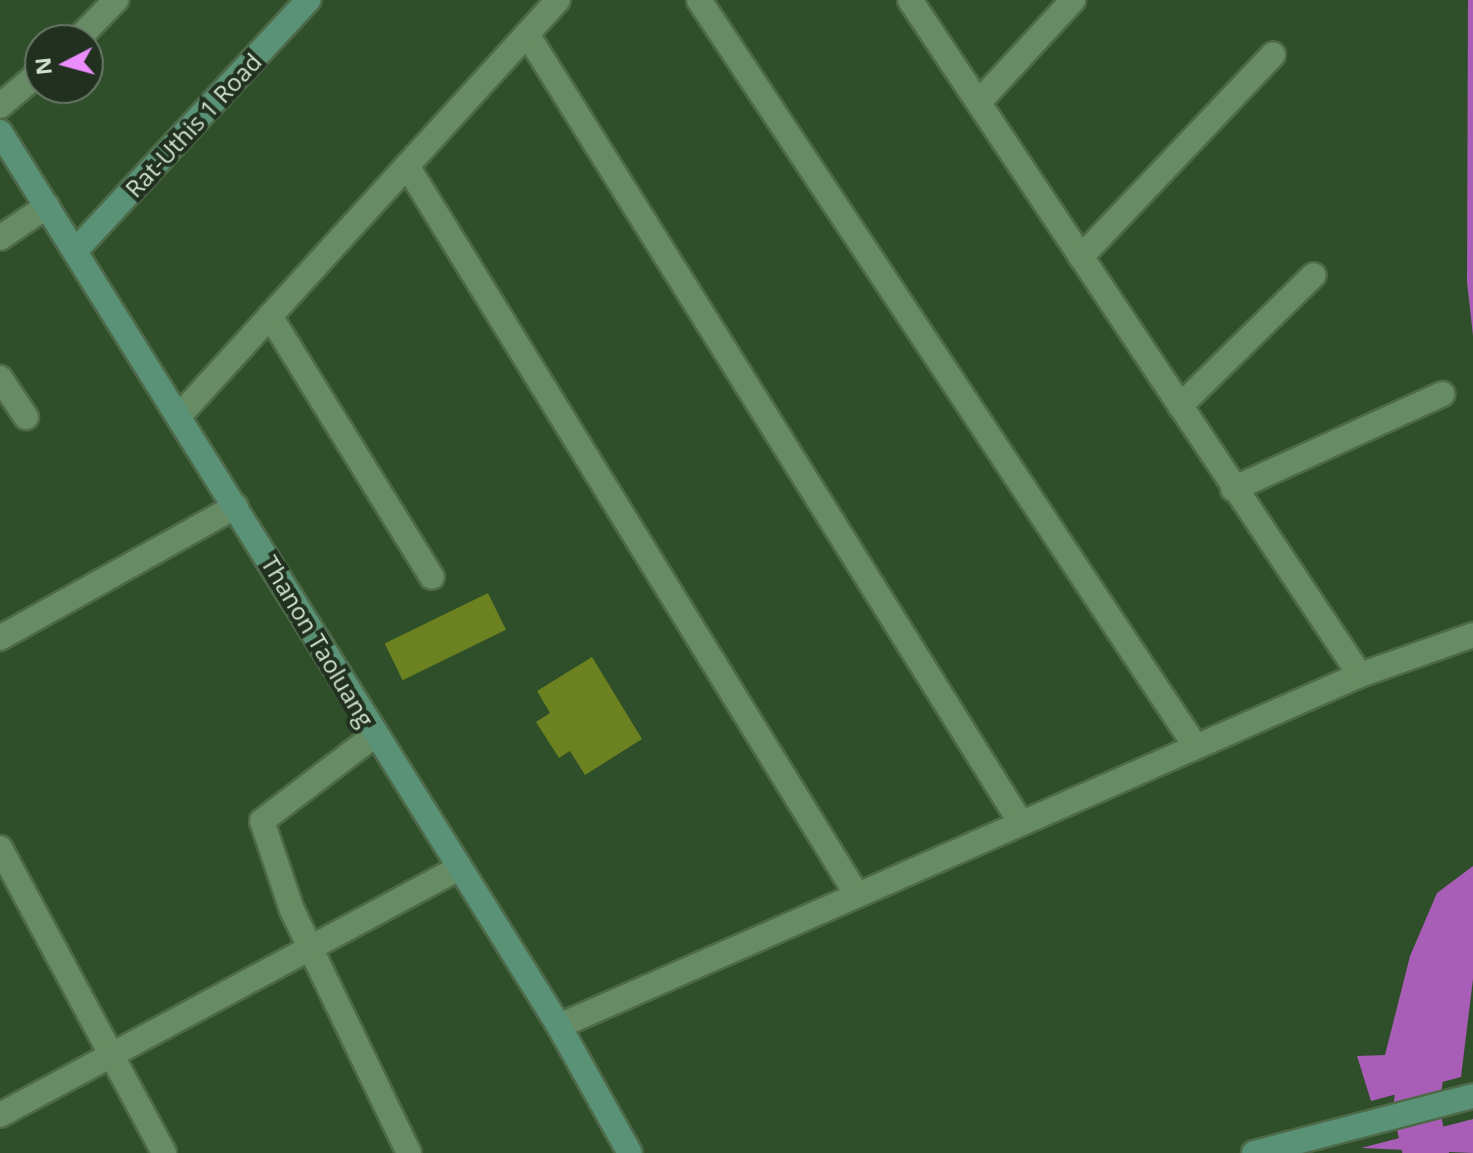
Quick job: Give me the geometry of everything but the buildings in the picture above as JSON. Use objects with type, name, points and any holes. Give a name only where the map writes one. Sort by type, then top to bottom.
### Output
[{"type":"street","points":[[93,24],[116,0]]},
{"type":"street","name":"Rat-Uthis 1 Road","points":[[77,249],[308,0]]},
{"type":"street","points":[[180,415],[558,0]]},
{"type":"street","points":[[699,0],[1196,747]]},
{"type":"street","points":[[910,0],[1233,489],[1360,675]]},
{"type":"street","points":[[979,102],[1073,0]]},
{"type":"street","points":[[527,34],[1021,823]]},
{"type":"street","points":[[1081,257],[1273,55]]},
{"type":"street","points":[[0,106],[24,86]]},
{"type":"street","name":"Thanon Taoluang","points":[[0,132],[77,249],[375,735],[559,1026],[630,1153]]},
{"type":"street","points":[[407,166],[857,895]]},
{"type":"street","points":[[0,238],[47,206]]},
{"type":"street","points":[[1180,406],[1314,275]]},
{"type":"street","points":[[270,316],[432,577]]},
{"type":"street","points":[[0,378],[26,417]]},
{"type":"street","points":[[1233,489],[1442,394]]},
{"type":"street","points":[[0,638],[236,506]]},
{"type":"street","points":[[559,1026],[1360,675],[1473,635]]},
{"type":"street","points":[[375,735],[262,821],[310,948],[409,1153]]},
{"type":"street","points":[[0,848],[164,1153]]},
{"type":"street","points":[[0,1115],[459,868]]},
{"type":"street","points":[[1254,1153],[1473,1096]]},
{"type":"shaded area","points":[[1468,0],[1473,0],[1473,336],[1467,282]]},
{"type":"shaded area","points":[[1473,866],[1473,979],[1461,1077],[1371,1101],[1357,1056],[1385,1055],[1410,956],[1437,893]]},
{"type":"shaded area","points":[[1473,1119],[1473,1153],[1361,1148]]},
{"type":"waterway","points":[[1426,1153],[1416,1110],[1432,980],[1473,911]]}]
